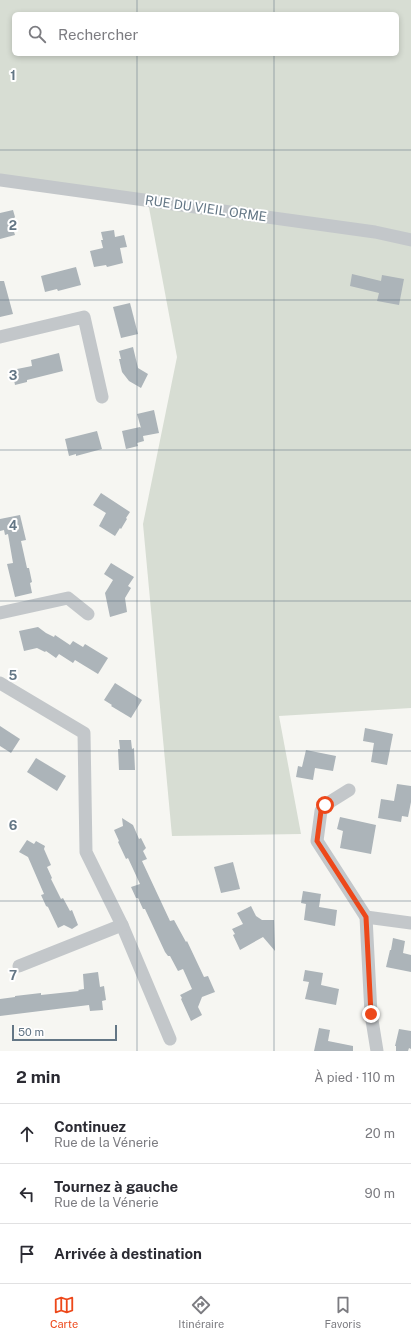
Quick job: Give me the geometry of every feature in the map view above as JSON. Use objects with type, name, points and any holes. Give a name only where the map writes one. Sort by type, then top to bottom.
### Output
[{"type":"street","name":"RUE DU VIEIL ORME","points":[[0,180],[375,232],[411,240]]},
{"type":"street","points":[[0,337],[84,317],[102,397]]},
{"type":"street","points":[[0,613],[68,598],[88,614]]},
{"type":"street","points":[[0,683],[84,733],[86,852],[122,925],[170,1039]]},
{"type":"street","points":[[349,790],[325,805],[321,811],[317,841],[366,917],[371,1014],[377,1051]]},
{"type":"street","points":[[366,917],[411,923]]},
{"type":"street","points":[[19,966],[122,925]]},
{"type":"shaded area","points":[[0,0],[411,0],[411,708],[279,716],[301,834],[172,836],[143,524],[177,357],[147,197],[0,178]]},
{"type":"building","points":[[13,210],[15,217],[11,222],[15,235],[0,239],[0,213]]},
{"type":"building","points":[[114,230],[115,237],[124,235],[127,247],[120,248],[123,263],[107,267],[106,265],[94,267],[90,251],[103,248],[101,232]]},
{"type":"building","points":[[76,267],[81,285],[58,291],[57,289],[45,292],[41,276]]},
{"type":"building","points":[[352,274],[381,281],[382,275],[404,279],[399,305],[377,301],[379,293],[350,286]]},
{"type":"building","points":[[0,281],[4,281],[13,314],[0,317]]},
{"type":"building","points":[[130,303],[138,334],[121,338],[113,307]]},
{"type":"building","points":[[133,347],[138,368],[148,374],[141,388],[129,381],[122,372],[119,359],[121,359],[119,351]]},
{"type":"building","points":[[59,353],[63,371],[27,380],[27,382],[15,385],[12,370],[32,366],[31,360]]},
{"type":"building","points":[[154,410],[159,433],[143,436],[144,441],[137,443],[138,446],[126,449],[122,431],[141,428],[137,414]]},
{"type":"building","points":[[97,431],[102,449],[76,456],[76,454],[69,456],[65,439]]},
{"type":"building","points":[[101,493],[130,512],[121,529],[120,528],[115,536],[99,526],[106,513],[93,505]]},
{"type":"building","points":[[20,515],[26,540],[21,541],[27,568],[29,568],[32,582],[30,583],[32,593],[15,597],[7,564],[13,563],[8,534],[5,535],[4,530],[0,531],[0,519]]},
{"type":"building","points":[[111,563],[134,577],[128,586],[131,588],[125,598],[127,612],[110,617],[105,593],[113,580],[104,574]]},
{"type":"building","points":[[38,627],[54,637],[55,635],[70,645],[73,641],[83,647],[85,644],[108,658],[98,674],[75,660],[73,663],[59,654],[56,658],[46,651],[45,652],[37,648],[24,651],[19,631]]},
{"type":"building","points":[[115,683],[142,700],[131,718],[104,700]]},
{"type":"building","points":[[0,726],[20,739],[11,753],[0,746]]},
{"type":"building","points":[[365,728],[393,734],[387,765],[371,762],[374,743],[363,741]]},
{"type":"building","points":[[119,740],[131,740],[132,749],[134,748],[135,770],[119,770]]},
{"type":"building","points":[[306,750],[336,756],[333,771],[315,768],[313,780],[296,777],[298,766],[302,767]]},
{"type":"building","points":[[36,758],[66,776],[57,791],[27,772]]},
{"type":"building","points":[[397,784],[411,786],[411,802],[408,817],[402,816],[401,822],[378,818],[381,799],[394,801]]},
{"type":"building","points":[[340,817],[376,825],[371,854],[340,848],[343,831],[337,829]]},
{"type":"building","points":[[122,818],[133,825],[139,839],[141,838],[146,848],[143,851],[147,859],[142,861],[170,921],[174,920],[186,942],[187,941],[204,977],[208,976],[215,992],[202,997],[198,1007],[202,1015],[191,1021],[180,995],[192,989],[183,969],[178,971],[170,956],[168,956],[165,952],[145,909],[143,909],[138,898],[136,898],[131,887],[140,884],[128,858],[126,859],[114,830],[123,826]]},
{"type":"building","points":[[27,840],[34,844],[36,841],[45,846],[44,849],[51,865],[47,867],[52,878],[51,879],[61,899],[63,898],[70,911],[72,910],[78,925],[72,929],[64,925],[58,928],[48,907],[46,906],[41,895],[44,894],[28,857],[19,852]]},
{"type":"building","points":[[233,862],[240,889],[221,893],[214,867]]},
{"type":"building","points":[[303,891],[321,894],[319,907],[337,910],[335,926],[304,920],[306,904],[301,903]]},
{"type":"building","points":[[251,906],[256,916],[262,920],[274,920],[275,951],[263,937],[240,950],[233,935],[235,934],[232,929],[243,924],[237,913]]},
{"type":"building","points":[[393,938],[405,941],[403,953],[411,955],[411,972],[386,967]]},
{"type":"building","points":[[305,970],[323,973],[321,985],[339,989],[336,1005],[305,999],[309,982],[303,981]]},
{"type":"building","points":[[98,972],[100,987],[104,986],[106,1000],[102,1001],[103,1010],[90,1011],[89,1005],[0,1016],[0,999],[41,993],[41,995],[79,991],[78,990],[84,989],[83,974]]},
{"type":"building","points":[[319,1028],[330,1030],[328,1041],[353,1046],[353,1051],[314,1051]]},
{"type":"building","points":[[399,1029],[411,1031],[411,1049],[409,1048],[408,1051],[396,1051],[395,1046]]},
{"type":"route","points":[[325,805],[321,811],[317,841],[366,917],[371,1014]]}]
